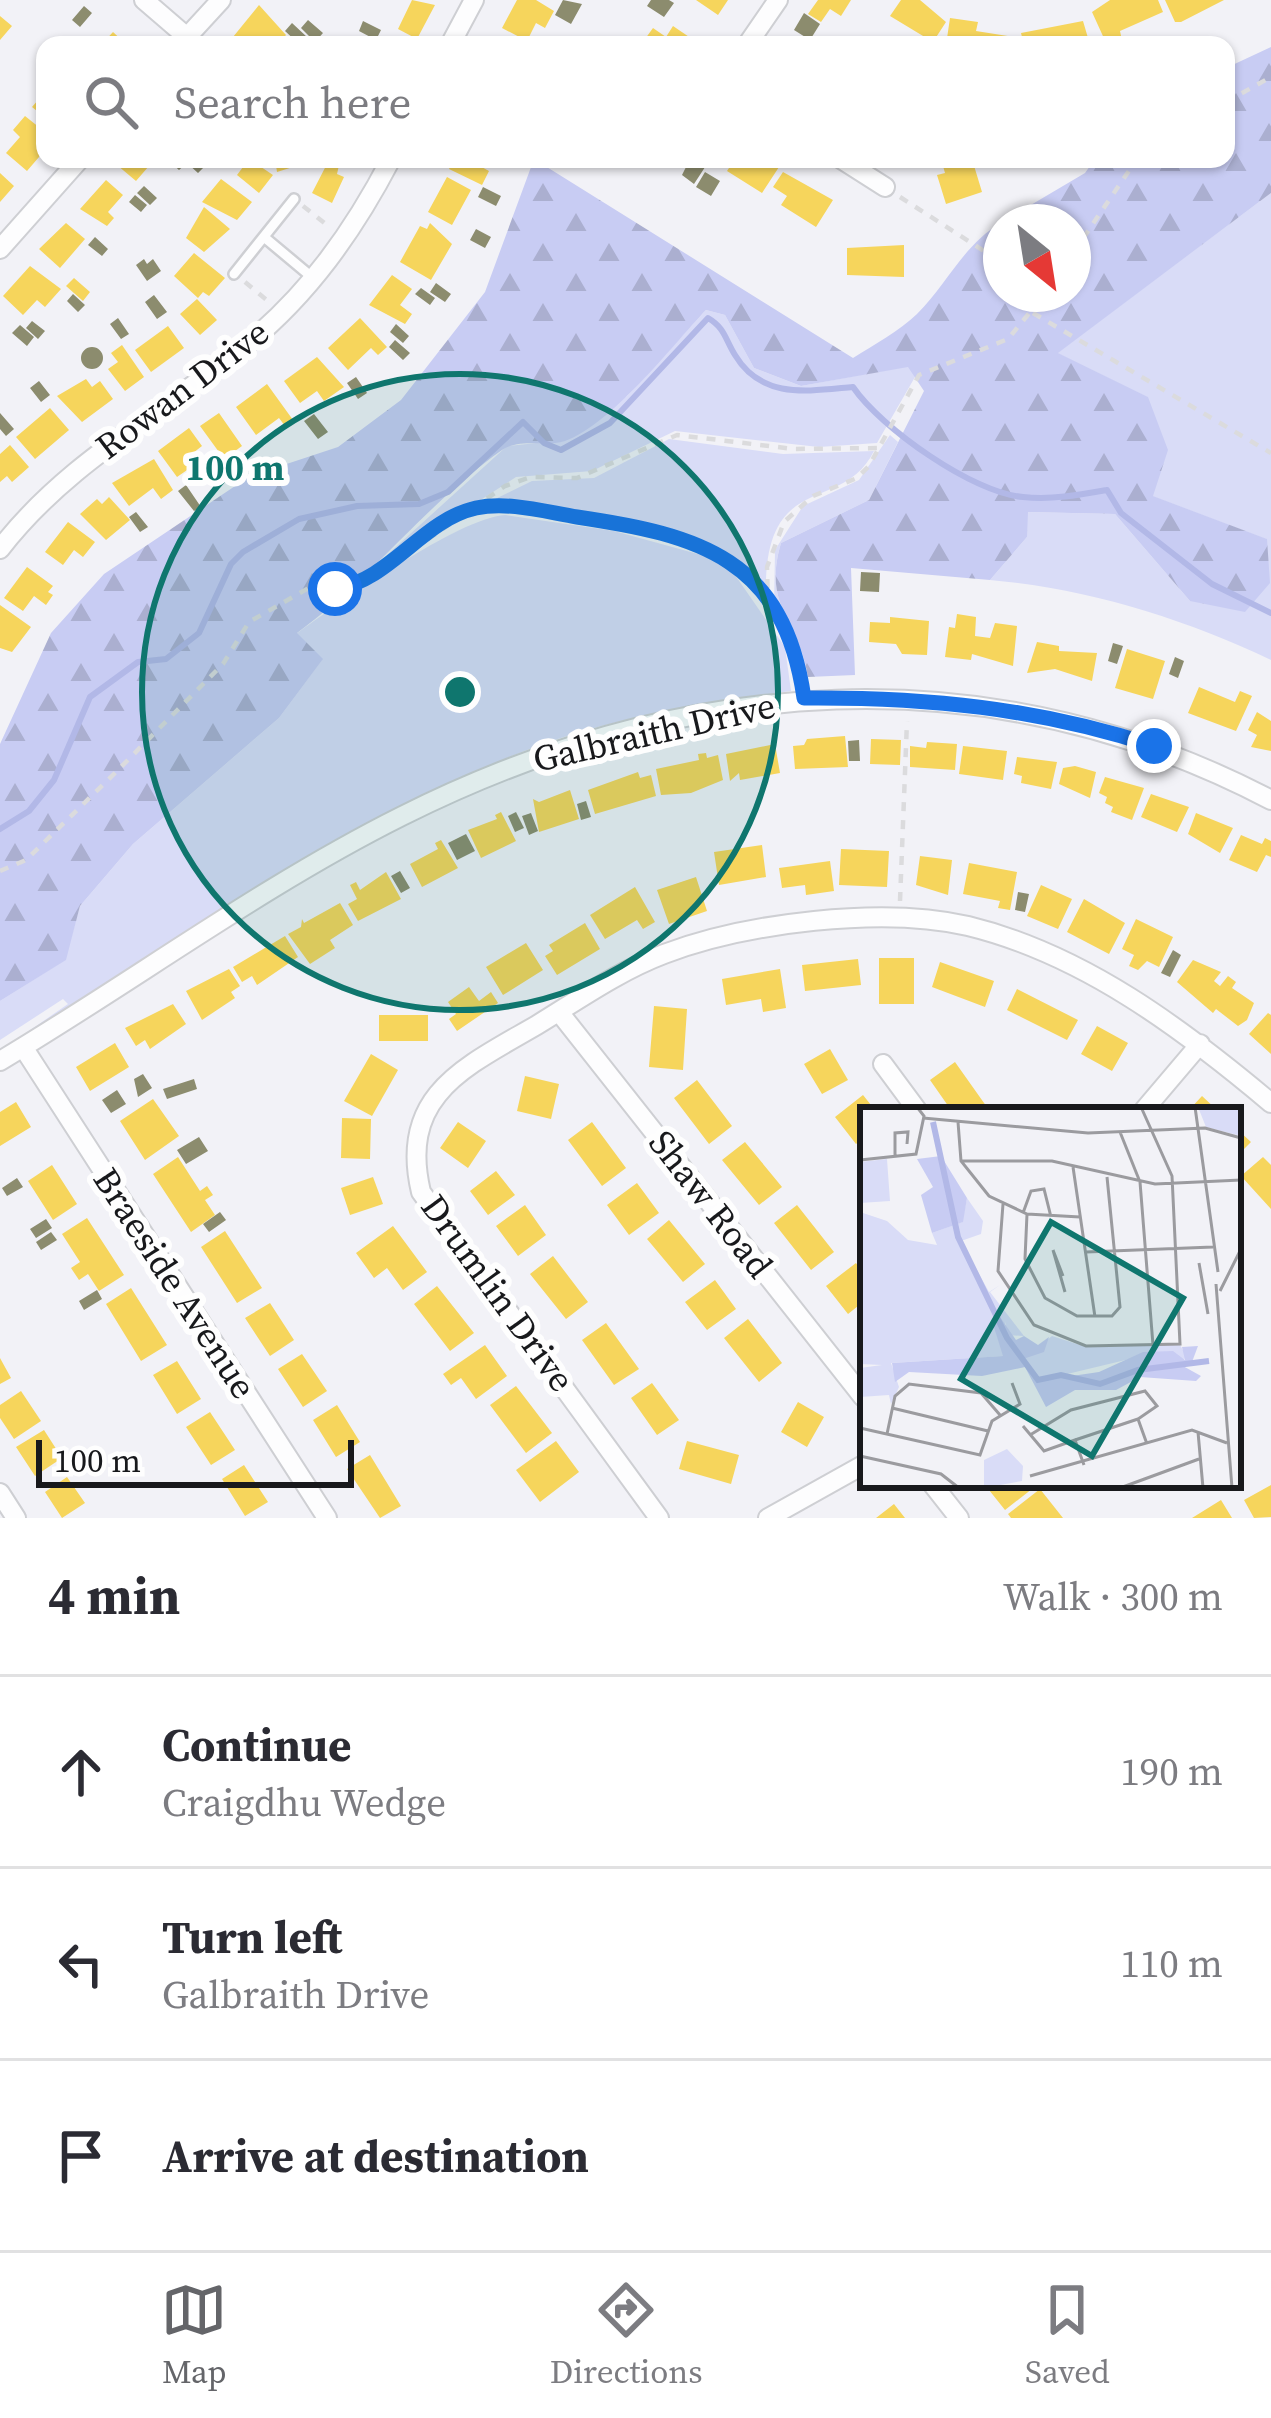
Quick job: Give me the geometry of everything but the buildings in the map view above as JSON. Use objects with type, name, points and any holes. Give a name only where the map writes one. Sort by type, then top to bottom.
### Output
[{"type":"street","points":[[144,0],[179,36]]},
{"type":"street","points":[[189,36],[221,0]]},
{"type":"street","points":[[455,36],[474,0]]},
{"type":"street","points":[[753,36],[778,0]]},
{"type":"street","points":[[0,249],[72,168]]},
{"type":"street","name":"Rowan Drive","points":[[0,549],[78,466],[283,313],[346,239],[386,168]]},
{"type":"street","points":[[855,168],[888,190]]},
{"type":"street","name":"Galbraith Drive","points":[[0,1061],[187,942],[399,818],[506,767],[608,736],[804,698],[965,701],[1096,726],[1176,754],[1271,800]]},
{"type":"street","name":"Drumlin Drive","points":[[659,1518],[421,1192],[415,1168],[421,1117],[438,1089],[622,974],[698,944],[795,925],[895,918],[1002,936],[1099,982],[1200,1044],[1271,1103]]},
{"type":"street","name":"Shaw Road","points":[[559,1012],[860,1393]]},
{"type":"street","points":[[1147,1107],[1200,1044]]},
{"type":"street","name":"Braeside Avenue","points":[[23,1047],[327,1518]]},
{"type":"street","points":[[883,1064],[915,1107]]},
{"type":"street","points":[[768,1518],[860,1467]]},
{"type":"street","points":[[935,1488],[959,1518]]},
{"type":"street","points":[[0,1493],[16,1518]]},
{"type":"lane","points":[[234,274],[294,199]]},
{"type":"lane","points":[[264,237],[314,278]]},
{"type":"path","points":[[1235,97],[1271,77]]},
{"type":"path","points":[[1091,227],[1131,168]]},
{"type":"path","points":[[888,190],[983,251]]},
{"type":"path","points":[[294,199],[346,239]]},
{"type":"path","points":[[234,274],[283,313]]},
{"type":"path","points":[[767,603],[767,567],[784,522],[813,496],[856,478],[879,448],[919,375],[1008,339],[1033,313],[1271,453]]},
{"type":"path","points":[[0,871],[26,860],[115,773],[223,664],[249,622],[314,585],[363,584],[505,486],[531,477],[577,478],[677,435],[794,449],[879,448]]},
{"type":"path","points":[[475,508],[514,508],[626,524],[704,544],[748,576],[767,603],[797,651],[804,698]]},
{"type":"path","points":[[900,904],[907,730]]},
{"type":"shaded area","points":[[1271,193],[1271,660],[1134,608],[1063,590],[990,580],[1027,537],[1027,512],[1115,514],[1190,601],[1266,539],[1152,496],[1147,397],[1057,353]]},
{"type":"shaded area","points":[[706,310],[725,315],[754,368],[801,386],[909,366],[915,377],[877,443],[819,447],[675,431],[592,471],[516,477],[366,574],[507,446],[566,440],[627,396]]},
{"type":"shaded area","points":[[890,435],[898,442],[869,500],[781,543],[776,583],[803,658],[808,677],[803,678],[798,648],[774,610],[775,550],[803,506],[859,480]]},
{"type":"shaded area","points":[[669,439],[783,454],[874,451],[860,471],[790,511],[777,529],[768,557],[766,598],[738,568],[673,533],[487,503],[532,481],[594,478]]},
{"type":"shaded area","points":[[505,515],[614,531],[716,559],[735,575],[785,647],[791,691],[611,724],[541,745],[440,788],[311,857],[0,1051],[68,1004],[63,999],[0,1040],[0,1001],[65,960],[80,906],[133,844],[279,718],[322,660],[296,634],[430,546],[459,530]]},
{"type":"green space","points":[[1271,47],[1271,193],[1058,353],[1148,397],[1168,450],[1153,496],[1267,539],[1270,583],[1245,612],[1190,601],[1115,514],[1028,512],[1027,537],[990,580],[851,568],[855,675],[808,677],[779,599],[776,565],[781,543],[869,500],[924,391],[908,367],[801,386],[754,368],[725,315],[706,310],[602,419],[565,441],[517,444],[502,450],[297,633],[323,659],[279,718],[133,844],[80,906],[66,960],[0,1001],[0,744],[51,633],[104,574],[250,476],[338,447],[401,400],[485,292],[531,168],[548,168],[853,358],[917,314],[983,237],[983,312],[1091,312],[1091,204],[1032,204],[1089,168],[1235,168],[1235,64]]},
{"type":"waterway","points":[[0,829],[29,811],[54,780],[90,697],[138,662],[166,659],[199,633],[231,564],[243,552],[299,519],[357,506],[419,504],[448,492],[523,422],[544,443],[561,450],[610,423],[708,318],[758,380],[787,389],[853,387],[906,439],[979,484],[1034,498],[1107,490],[1121,513],[1212,584],[1271,613]]},
{"type":"route","points":[[335,589],[363,584],[475,508],[514,508],[626,524],[704,544],[748,576],[797,651],[804,698],[965,701],[1096,726],[1154,746]]}]
